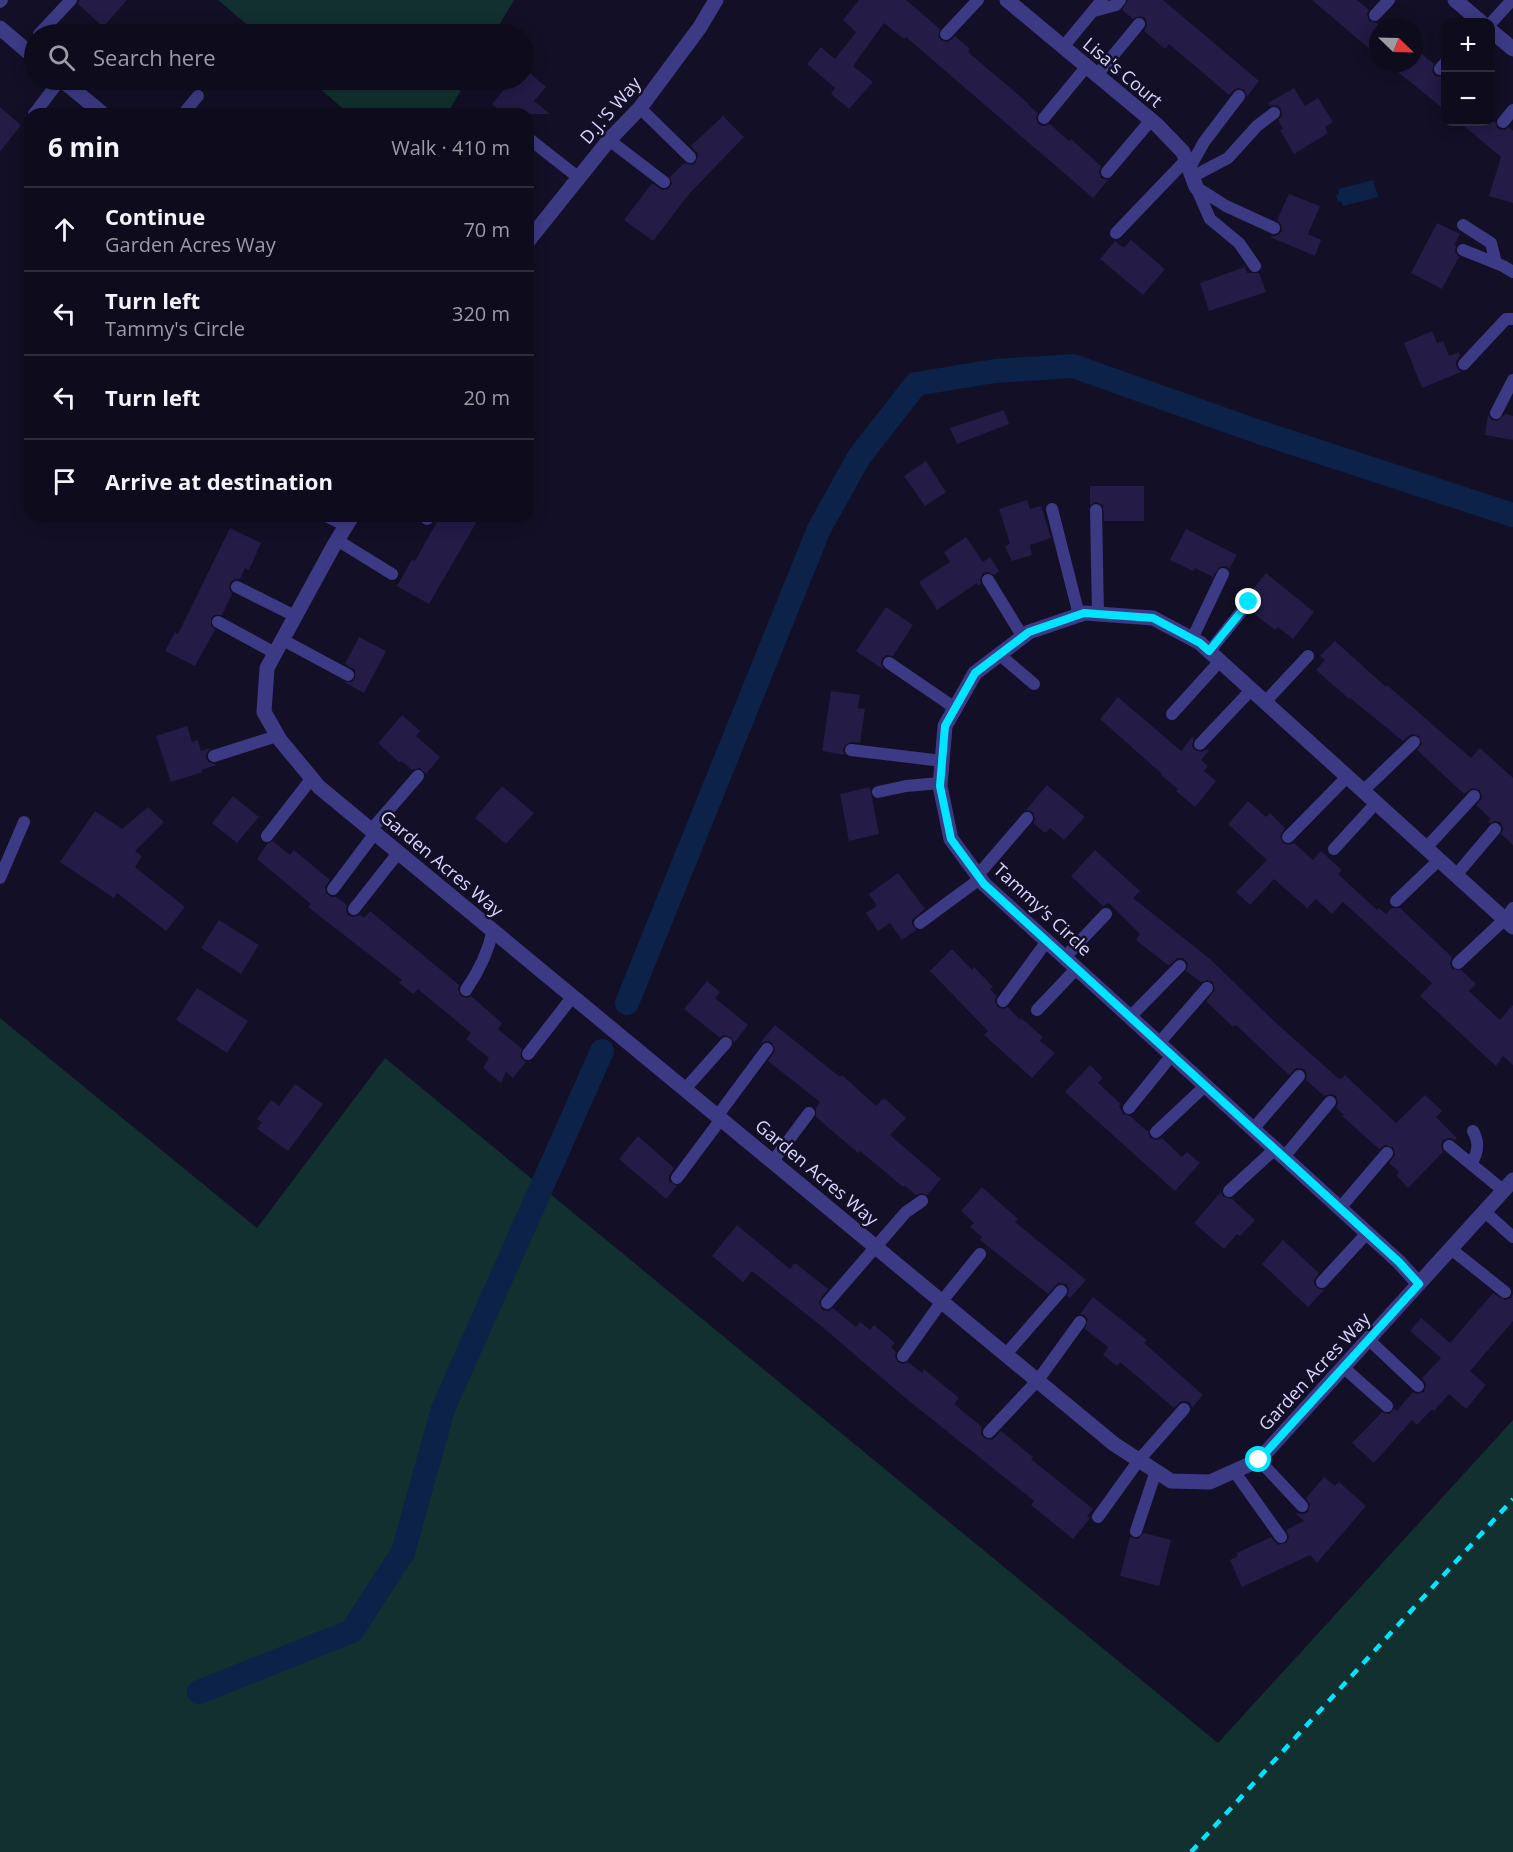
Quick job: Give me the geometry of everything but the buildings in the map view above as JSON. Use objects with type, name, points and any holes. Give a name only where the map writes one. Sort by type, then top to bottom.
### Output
[{"type":"street","name":"D.J.'S Way","points":[[534,230],[609,140],[640,108],[700,27],[716,0]]},
{"type":"street","name":"Lisa's Court","points":[[1007,0],[1150,120],[1183,152],[1191,173]]},
{"type":"street","points":[[1455,0],[1477,18]]},
{"type":"street","points":[[0,28],[24,44]]},
{"type":"street","points":[[1495,33],[1513,49]]},
{"type":"street","points":[[73,90],[96,108]]},
{"type":"street","name":"Garden Acres Way","points":[[348,522],[267,668],[264,712],[277,736],[319,787],[1114,1444],[1171,1481],[1210,1482],[1259,1460],[1508,1185]]},
{"type":"street","name":"Tammy's Circle","points":[[1419,1284],[1340,1208],[979,877],[951,839],[940,783],[945,726],[975,673],[1029,632],[1079,615],[1153,618],[1192,639],[1214,656],[1439,860],[1510,918]]},
{"type":"lane","points":[[48,24],[71,0]]},
{"type":"lane","points":[[946,34],[978,0]]},
{"type":"lane","points":[[1063,47],[1102,0]]},
{"type":"lane","points":[[1094,11],[1116,5],[1120,0]]},
{"type":"lane","points":[[1376,15],[1389,0]]},
{"type":"lane","points":[[1491,18],[1512,0]]},
{"type":"lane","points":[[1044,118],[1139,24]]},
{"type":"lane","points":[[38,108],[53,90]]},
{"type":"lane","points":[[188,108],[198,96]]},
{"type":"lane","points":[[1239,96],[1204,142],[1191,173],[1210,219],[1239,243],[1256,266]]},
{"type":"lane","points":[[640,108],[690,157]]},
{"type":"lane","points":[[1503,122],[1513,110]]},
{"type":"lane","points":[[1116,233],[1191,173],[1228,158],[1257,126],[1274,113]]},
{"type":"lane","points":[[1107,172],[1150,120]]},
{"type":"lane","points":[[609,140],[664,182]]},
{"type":"lane","points":[[534,143],[579,178]]},
{"type":"lane","points":[[1191,173],[1226,206],[1274,228]]},
{"type":"lane","points":[[1463,225],[1491,243],[1496,263]]},
{"type":"lane","points":[[1463,250],[1513,272]]},
{"type":"lane","points":[[1464,364],[1506,319],[1513,319]]},
{"type":"lane","points":[[1496,413],[1513,380]]},
{"type":"lane","points":[[1052,509],[1079,615]]},
{"type":"lane","points":[[1096,510],[1098,614]]},
{"type":"lane","points":[[337,540],[392,574]]},
{"type":"lane","points":[[1192,639],[1223,574]]},
{"type":"lane","points":[[987,580],[1023,637]]},
{"type":"lane","points":[[237,586],[296,616]]},
{"type":"lane","points":[[1172,714],[1249,602]]},
{"type":"lane","points":[[218,622],[348,675]]},
{"type":"lane","points":[[1000,655],[1034,684]]},
{"type":"lane","points":[[1265,702],[1308,656]]},
{"type":"lane","points":[[889,663],[955,708]]},
{"type":"lane","points":[[1200,744],[1251,690]]},
{"type":"lane","points":[[214,756],[277,736]]},
{"type":"lane","points":[[1363,791],[1414,742]]},
{"type":"lane","points":[[851,750],[942,761]]},
{"type":"lane","points":[[333,889],[373,832],[418,776]]},
{"type":"lane","points":[[1288,837],[1347,777]]},
{"type":"lane","points":[[267,836],[312,778]]},
{"type":"lane","points":[[878,792],[906,786],[940,783]]},
{"type":"lane","points":[[1426,848],[1474,796]]},
{"type":"lane","points":[[1334,849],[1376,803]]},
{"type":"lane","points":[[920,922],[979,877],[1027,818]]},
{"type":"lane","points":[[0,878],[24,822]]},
{"type":"lane","points":[[1456,875],[1495,829]]},
{"type":"lane","points":[[354,909],[399,853]]},
{"type":"lane","points":[[1396,901],[1439,860]]},
{"type":"lane","points":[[1065,957],[1106,914]]},
{"type":"lane","points":[[1458,963],[1510,918]]},
{"type":"lane","points":[[466,990],[481,968],[493,930]]},
{"type":"lane","points":[[1003,1000],[1047,941]]},
{"type":"lane","points":[[1130,1017],[1180,966]]},
{"type":"lane","points":[[1037,1010],[1077,968]]},
{"type":"lane","points":[[1159,1043],[1207,988]]},
{"type":"lane","points":[[528,1054],[573,996]]},
{"type":"lane","points":[[685,1089],[726,1043]]},
{"type":"lane","points":[[677,1178],[767,1049]]},
{"type":"lane","points":[[1129,1108],[1172,1055]]},
{"type":"lane","points":[[1253,1129],[1299,1076]]},
{"type":"lane","points":[[1156,1132],[1205,1086]]},
{"type":"lane","points":[[1230,1191],[1280,1153],[1330,1102]]},
{"type":"lane","points":[[773,1161],[809,1113]]},
{"type":"lane","points":[[1472,1164],[1477,1155],[1477,1138],[1473,1131]]},
{"type":"lane","points":[[1449,1146],[1472,1164],[1508,1185]]},
{"type":"lane","points":[[1340,1208],[1387,1153]]},
{"type":"lane","points":[[827,1304],[906,1212],[922,1201]]},
{"type":"lane","points":[[1485,1212],[1513,1237]]},
{"type":"lane","points":[[1322,1282],[1367,1233]]},
{"type":"lane","points":[[1451,1249],[1505,1292]]},
{"type":"lane","points":[[903,1356],[942,1301],[980,1254]]},
{"type":"lane","points":[[1006,1354],[1061,1291]]},
{"type":"lane","points":[[989,1432],[1038,1380],[1080,1322]]},
{"type":"lane","points":[[1369,1340],[1418,1386]]},
{"type":"lane","points":[[1344,1368],[1387,1406]]},
{"type":"lane","points":[[1098,1517],[1139,1460],[1184,1409]]},
{"type":"lane","points":[[1259,1460],[1302,1506]]},
{"type":"lane","points":[[1136,1531],[1156,1471]]},
{"type":"lane","points":[[1234,1472],[1281,1537]]},
{"type":"green space","points":[[218,0],[514,0],[500,24],[246,24]]},
{"type":"green space","points":[[321,90],[461,90],[451,108],[342,108]]},
{"type":"green space","points":[[0,1018],[257,1228],[385,1058],[1218,1743],[1513,1420],[1513,1852],[0,1852]]},
{"type":"water","points":[[1373,180],[1378,197],[1343,206],[1341,201],[1338,202],[1336,195],[1339,194],[1338,189]]},
{"type":"waterway","points":[[627,1003],[819,529],[859,457],[916,384],[995,371],[1073,366],[1259,432],[1513,515]]},
{"type":"waterway","points":[[199,1692],[352,1631],[403,1552],[443,1409],[602,1051]]},
{"type":"railway","points":[[1191,1852],[1513,1499]]},
{"type":"route","points":[[1249,602],[1209,651],[1200,643],[1153,618],[1084,613],[1029,632],[975,673],[945,726],[940,786],[951,839],[984,884],[1399,1262],[1419,1284],[1259,1460]]}]
